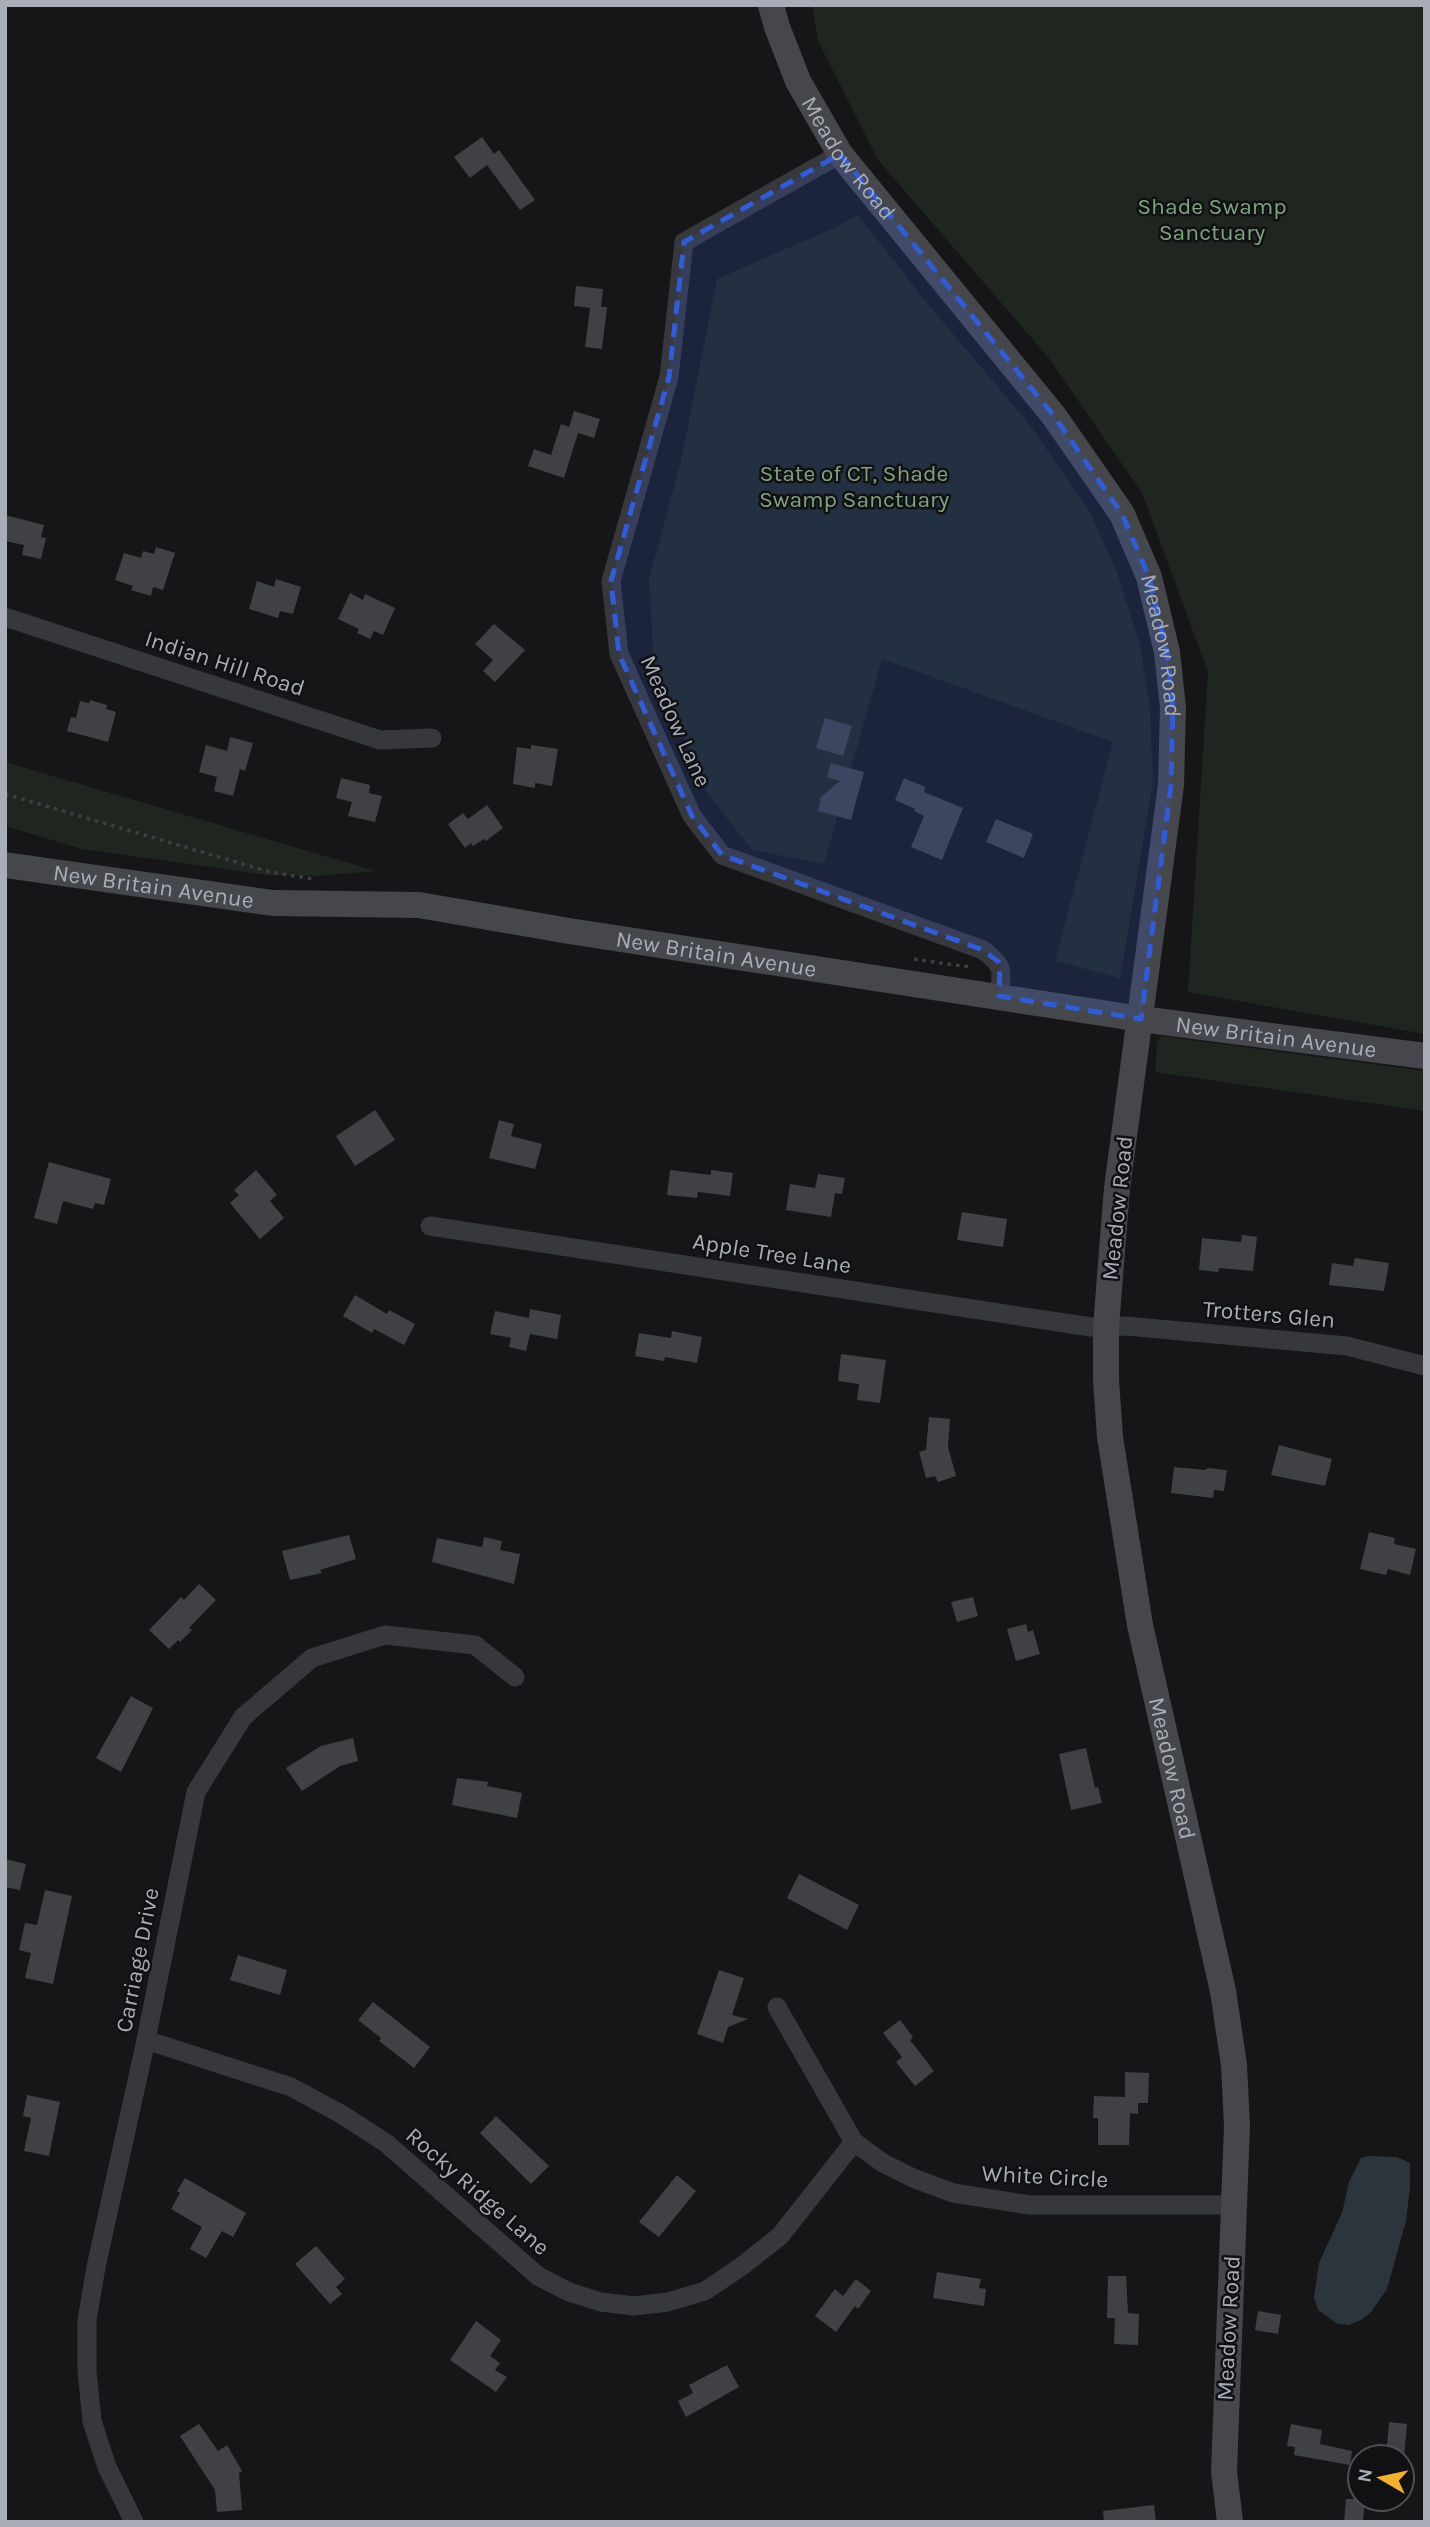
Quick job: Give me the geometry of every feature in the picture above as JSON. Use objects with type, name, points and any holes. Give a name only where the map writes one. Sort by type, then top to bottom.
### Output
[{"type":"street","name":"Meadow Road","points":[[771,5],[798,81],[840,154],[1054,416],[1122,514],[1149,577],[1167,652],[1173,708],[1171,785],[1117,1188],[1106,1326],[1110,1437],[1140,1625],[1223,1991],[1233,2052],[1237,2126],[1224,2457],[1230,2522]]},
{"type":"street","name":"Meadow Lane","points":[[840,154],[684,242],[669,377],[611,581],[619,654],[692,816],[722,855],[983,950],[1000,963],[1002,972],[999,996]]},
{"type":"street","name":"Indian Hill Road","points":[[5,617],[380,740],[432,738]]},
{"type":"street","name":"New Britain Avenue","points":[[5,865],[272,903],[419,905],[569,931],[1141,1019],[1425,1056]]},
{"type":"street","name":"Apple Tree Lane","points":[[430,1226],[1091,1327],[1106,1326]]},
{"type":"street","name":"Trotters Glen","points":[[1106,1326],[1126,1325],[1347,1346],[1425,1366]]},
{"type":"street","name":"Carriage Drive","points":[[134,2522],[107,2467],[92,2421],[87,2371],[87,2333],[96,2267],[146,2040],[196,1792],[243,1717],[312,1658],[385,1635],[475,1645],[515,1677]]},
{"type":"street","name":"White Circle","points":[[777,2007],[854,2141],[883,2163],[913,2178],[953,2193],[1030,2205],[1234,2205]]},
{"type":"street","name":"Rocky Ridge Lane","points":[[146,2040],[290,2087],[341,2114],[386,2143],[538,2276],[569,2292],[601,2302],[634,2306],[668,2302],[705,2291],[780,2236],[854,2141]]},
{"type":"path","points":[[5,794],[270,872]]},
{"type":"highlighted area","points":[[840,154],[1054,416],[1122,514],[1149,577],[1167,652],[1173,708],[1171,785],[1141,1019],[999,996],[1000,963],[983,950],[722,855],[692,816],[619,654],[611,581],[669,377],[684,242]]},
{"type":"green space","name":"Shade Swamp Sanctuary","points":[[812,5],[1425,5],[1425,1034],[1188,992],[1208,672],[1142,493],[1048,357],[878,160],[818,41]]},
{"type":"green space","name":"State of CT, Shade Swamp Sanctuary","points":[[858,215],[927,303],[1030,425],[1090,512],[1117,572],[1140,645],[1150,708],[1153,782],[1120,978],[1055,961],[1113,742],[882,659],[824,864],[752,850],[707,793],[654,666],[649,579],[681,461],[717,279]]},
{"type":"green space","points":[[5,762],[376,871],[316,876],[267,875],[82,849],[5,826]]},
{"type":"green space","points":[[1161,1036],[1425,1071],[1425,1111],[1155,1072],[1157,1042]]},
{"type":"shaded area","points":[[1397,2157],[1410,2163],[1406,2221],[1387,2289],[1371,2312],[1361,2320],[1349,2325],[1338,2324],[1318,2310],[1314,2297],[1319,2263],[1342,2213],[1349,2182],[1361,2158]]},
{"type":"building","points":[[482,137],[494,154],[499,150],[535,200],[520,210],[487,165],[470,178],[454,157]]},
{"type":"building","points":[[576,286],[603,289],[601,307],[607,307],[602,349],[585,347],[590,308],[574,306]]},
{"type":"building","points":[[574,411],[600,419],[594,438],[578,433],[564,478],[528,466],[534,449],[551,455],[561,424],[569,427]]},
{"type":"building","points":[[5,515],[44,525],[41,537],[46,538],[41,559],[22,555],[24,545],[5,541]]},
{"type":"building","points":[[156,547],[175,553],[163,590],[153,587],[151,596],[131,590],[133,586],[115,580],[124,553],[141,558],[143,551],[154,554]]},
{"type":"building","points":[[276,579],[301,587],[293,614],[280,611],[278,618],[249,609],[257,581],[274,587]]},
{"type":"building","points":[[350,593],[363,600],[365,594],[395,608],[383,635],[374,631],[370,639],[357,633],[359,629],[338,619]]},
{"type":"building","points":[[494,624],[525,650],[495,682],[483,671],[493,660],[475,644]]},
{"type":"building","points":[[90,700],[107,705],[106,709],[116,712],[108,742],[67,731],[71,717],[76,718],[80,701],[89,703]]},
{"type":"building","points":[[825,718],[852,726],[843,756],[816,748]]},
{"type":"building","points":[[230,737],[253,743],[245,771],[240,769],[233,796],[214,791],[217,777],[199,772],[206,745],[227,751]]},
{"type":"building","points":[[531,745],[558,749],[552,786],[535,783],[535,788],[513,784],[517,747],[531,749]]},
{"type":"building","points":[[831,763],[864,772],[851,820],[818,811],[821,797],[840,781],[827,777]]},
{"type":"building","points":[[341,778],[370,785],[369,793],[382,796],[375,822],[348,816],[352,802],[336,798]]},
{"type":"building","points":[[904,778],[925,787],[924,792],[963,808],[942,860],[911,847],[924,816],[895,800]]},
{"type":"building","points":[[487,805],[503,828],[486,841],[484,839],[473,846],[471,843],[465,848],[448,824],[463,813],[468,819]]},
{"type":"building","points":[[996,819],[1033,834],[1024,858],[986,842]]},
{"type":"building","points":[[375,1110],[395,1140],[355,1166],[336,1136]]},
{"type":"building","points":[[499,1120],[514,1124],[511,1136],[542,1144],[535,1169],[489,1158]]},
{"type":"building","points":[[49,1162],[111,1179],[104,1205],[95,1203],[93,1209],[63,1201],[57,1224],[34,1218]]},
{"type":"building","points":[[256,1170],[277,1195],[270,1201],[284,1218],[260,1239],[230,1203],[239,1195],[234,1190]]},
{"type":"building","points":[[670,1170],[711,1175],[711,1170],[733,1173],[730,1196],[698,1192],[697,1198],[667,1195]]},
{"type":"building","points":[[818,1174],[845,1178],[842,1194],[835,1193],[831,1217],[786,1210],[790,1184],[815,1188]]},
{"type":"building","points":[[962,1212],[1007,1219],[1003,1247],[957,1240]]},
{"type":"building","points":[[1242,1235],[1257,1237],[1253,1271],[1219,1268],[1218,1272],[1199,1270],[1202,1238],[1241,1242]]},
{"type":"building","points":[[1355,1258],[1389,1263],[1384,1291],[1329,1285],[1332,1263],[1353,1266]]},
{"type":"building","points":[[355,1295],[387,1314],[389,1310],[415,1324],[404,1345],[374,1329],[372,1333],[343,1316]]},
{"type":"building","points":[[530,1309],[561,1315],[557,1339],[530,1334],[526,1351],[509,1347],[511,1338],[490,1334],[495,1311],[529,1318]]},
{"type":"building","points":[[672,1331],[702,1337],[697,1363],[665,1357],[664,1361],[635,1356],[639,1333],[671,1338]]},
{"type":"building","points":[[841,1354],[886,1360],[880,1403],[857,1400],[859,1384],[838,1381]]},
{"type":"building","points":[[929,1417],[950,1419],[948,1447],[956,1476],[938,1482],[935,1476],[926,1478],[919,1452],[926,1450]]},
{"type":"building","points":[[1279,1445],[1332,1459],[1325,1486],[1271,1475]]},
{"type":"building","points":[[1174,1467],[1227,1470],[1224,1491],[1214,1490],[1213,1498],[1171,1493]]},
{"type":"building","points":[[1369,1532],[1395,1538],[1394,1544],[1416,1549],[1410,1575],[1388,1569],[1386,1575],[1360,1569]]},
{"type":"building","points":[[349,1535],[356,1559],[320,1570],[322,1573],[290,1580],[282,1551]]},
{"type":"building","points":[[484,1537],[502,1541],[500,1550],[520,1554],[514,1584],[432,1562],[437,1538],[482,1547]]},
{"type":"building","points":[[199,1584],[216,1600],[189,1628],[192,1630],[169,1649],[149,1630],[181,1597],[184,1600]]},
{"type":"building","points":[[973,1597],[978,1616],[957,1622],[951,1602]]},
{"type":"building","points":[[1026,1624],[1028,1632],[1033,1630],[1040,1654],[1016,1661],[1007,1629]]},
{"type":"building","points":[[131,1696],[153,1708],[121,1772],[96,1758]]},
{"type":"building","points":[[353,1738],[358,1761],[340,1766],[302,1791],[286,1768],[321,1746]]},
{"type":"building","points":[[1086,1748],[1095,1788],[1098,1787],[1102,1803],[1071,1810],[1059,1754]]},
{"type":"building","points":[[457,1778],[488,1782],[487,1786],[522,1793],[517,1818],[452,1805]]},
{"type":"building","points":[[5,1859],[26,1864],[20,1890],[5,1887]]},
{"type":"building","points":[[799,1874],[859,1905],[847,1930],[787,1898]]},
{"type":"building","points":[[45,1890],[72,1896],[53,1984],[25,1978],[31,1953],[19,1950],[25,1923],[37,1925]]},
{"type":"building","points":[[238,1955],[287,1970],[280,1995],[230,1980]]},
{"type":"building","points":[[719,1970],[744,1978],[732,2015],[748,2019],[728,2027],[723,2043],[697,2034]]},
{"type":"building","points":[[373,2002],[430,2047],[414,2068],[379,2041],[381,2038],[358,2020]]},
{"type":"building","points":[[900,2020],[913,2037],[910,2040],[934,2071],[915,2086],[896,2062],[902,2057],[883,2033]]},
{"type":"building","points":[[1125,2072],[1149,2073],[1148,2103],[1138,2103],[1138,2114],[1130,2113],[1129,2145],[1098,2145],[1098,2118],[1093,2118],[1094,2096],[1125,2097]]},
{"type":"building","points":[[27,2095],[60,2102],[49,2156],[24,2151],[31,2118],[23,2116]]},
{"type":"building","points":[[496,2116],[549,2166],[531,2184],[480,2133]]},
{"type":"building","points":[[677,2175],[696,2191],[659,2237],[639,2222]]},
{"type":"building","points":[[185,2178],[246,2213],[233,2237],[222,2231],[206,2258],[190,2249],[202,2227],[171,2209]]},
{"type":"building","points":[[316,2246],[345,2279],[336,2287],[342,2294],[330,2304],[295,2264]]},
{"type":"building","points":[[937,2272],[981,2279],[979,2288],[986,2289],[984,2306],[933,2298]]},
{"type":"building","points":[[1108,2276],[1126,2276],[1128,2313],[1139,2314],[1138,2345],[1114,2344],[1115,2318],[1107,2318]]},
{"type":"building","points":[[856,2279],[871,2291],[858,2309],[855,2306],[836,2332],[815,2316],[835,2289],[843,2296]]},
{"type":"building","points":[[1258,2311],[1281,2315],[1278,2334],[1255,2330]]},
{"type":"building","points":[[476,2321],[501,2340],[490,2356],[500,2363],[495,2370],[507,2377],[496,2392],[450,2360]]},
{"type":"building","points":[[727,2365],[739,2387],[686,2417],[678,2401],[693,2393],[689,2385]]},
{"type":"building","points":[[1389,2422],[1407,2424],[1405,2443],[1387,2443]]},
{"type":"building","points":[[199,2424],[218,2451],[227,2445],[242,2471],[239,2473],[242,2510],[217,2512],[215,2490],[180,2436]]},
{"type":"building","points":[[1291,2424],[1322,2430],[1320,2444],[1346,2450],[1346,2464],[1294,2455],[1295,2447],[1287,2446]]},
{"type":"building","points":[[1346,2499],[1346,2513],[1364,2513],[1363,2522],[1344,2522]]},
{"type":"building","points":[[1154,2505],[1156,2522],[1104,2522],[1103,2511]]}]
